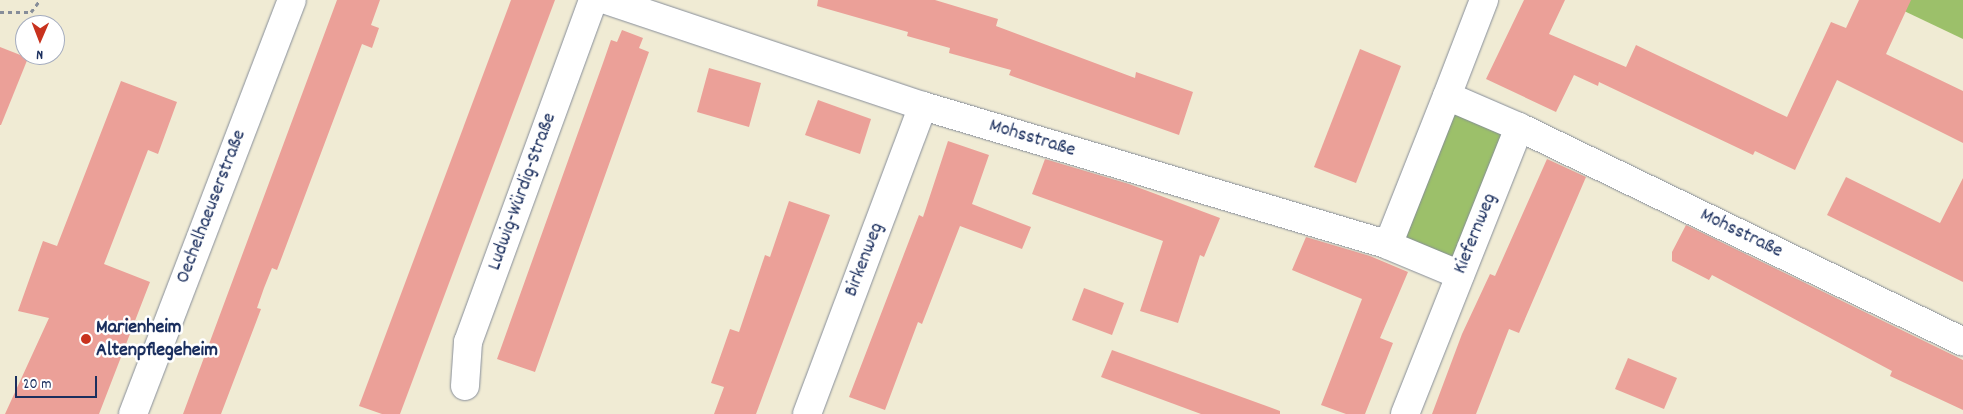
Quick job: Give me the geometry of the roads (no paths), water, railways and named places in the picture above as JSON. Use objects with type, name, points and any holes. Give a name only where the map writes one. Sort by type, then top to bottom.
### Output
[{"type":"street","name":"Oechelhaeuserstraße","points":[[133,414],[292,0]]},
{"type":"street","name":"Ludwig-Würdig-Straße","points":[[465,386],[468,342],[593,0]]},
{"type":"street","name":"Mohsstraße","points":[[606,0],[923,106],[1388,245],[1460,275]]},
{"type":"street","points":[[1388,245],[1484,0]]},
{"type":"street","points":[[1447,96],[1519,127]]},
{"type":"street","name":"Birkenweg","points":[[807,414],[923,106]]},
{"type":"street","name":"Mohsstraße","points":[[1519,127],[1963,342]]},
{"type":"street","name":"Kiefernweg","points":[[1405,414],[1519,127]]},
{"type":"place","name":"Marienheim Altenpflegeheim","points":[[86,339]]}]
